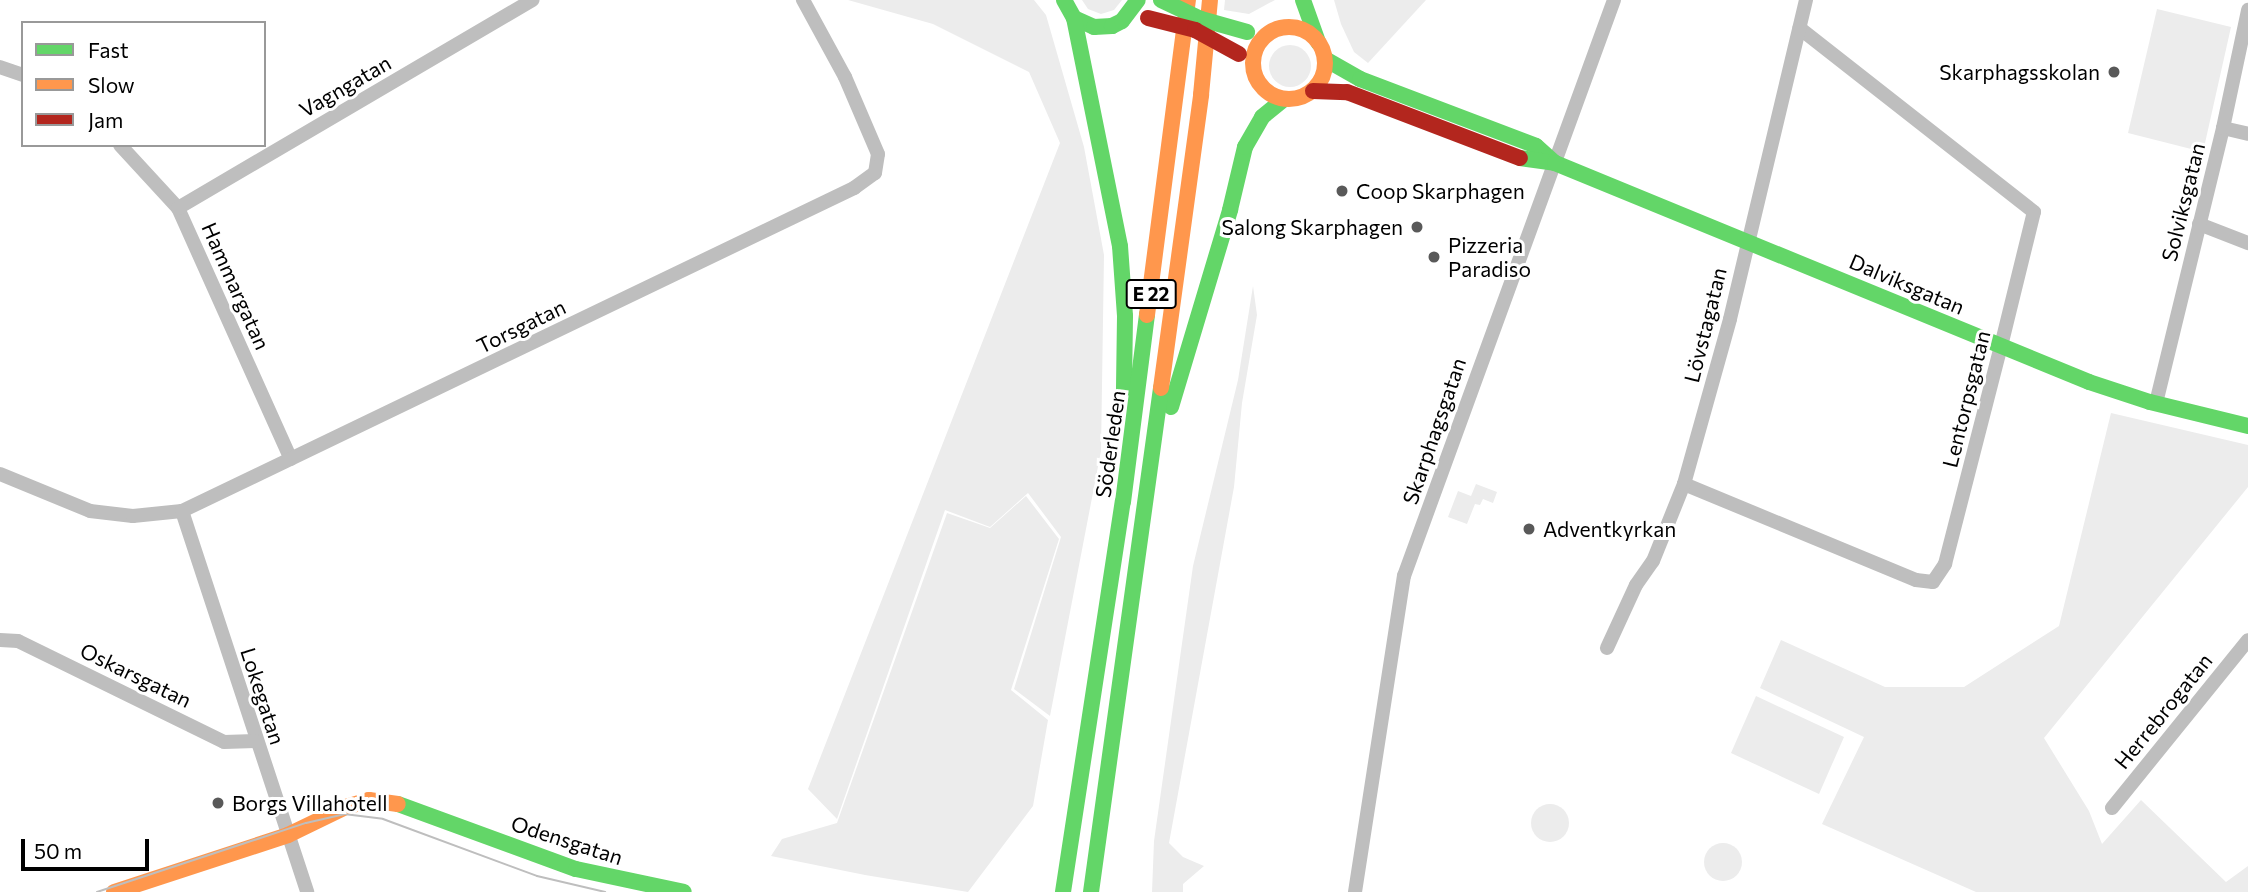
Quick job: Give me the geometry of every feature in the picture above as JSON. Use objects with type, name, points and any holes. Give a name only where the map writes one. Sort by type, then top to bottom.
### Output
[{"type":"main road","points":[[1064,0],[1074,18],[1120,246],[1125,316],[1124,502]]},
{"type":"main road","points":[[1122,21],[1138,0]]},
{"type":"main road","points":[[1161,0],[1201,19],[1247,32],[1269,33],[1293,27],[1305,31],[1318,42]]},
{"type":"main road","name":"Söderleden","points":[[1063,892],[1124,502],[1188,0]]},
{"type":"main road","name":"Söderleden","points":[[1091,892],[1201,95],[1210,0]]},
{"type":"main road","points":[[1147,489],[1251,131],[1262,117],[1284,99],[1300,97],[1313,90],[1324,74],[1325,59],[1303,0]]},
{"type":"main road","points":[[1074,18],[1094,27],[1148,18],[1195,30],[1240,54],[1262,88],[1284,99]]},
{"type":"main road","points":[[1255,74],[1254,55],[1260,41],[1269,33]]},
{"type":"main road","name":"Dalviksgatan","points":[[1325,59],[1360,79],[1536,146],[1555,163]]},
{"type":"main road","name":"Dalviksgatan","points":[[1313,90],[1347,92],[1529,162],[1555,163],[2089,382],[2156,403],[2248,426]]},
{"type":"main road","name":"Odensgatan","points":[[114,892],[326,820],[387,814],[440,818],[576,869],[684,892]]},
{"type":"street","name":"Vagngatan","points":[[178,208],[533,0]]},
{"type":"street","name":"Torsgatan","points":[[0,474],[90,511],[133,516],[181,511],[854,188],[875,173],[878,154],[845,77],[803,0]]},
{"type":"street","name":"Skarphagsgatan","points":[[1356,892],[1404,576],[1614,0]]},
{"type":"street","name":"Lövstagatan","points":[[1607,648],[1636,585],[1653,561],[1684,484],[1748,240],[1806,0]]},
{"type":"street","name":"Solviksgatan","points":[[2156,403],[2223,128],[2248,10]]},
{"type":"street","name":"Lentorpsgatan","points":[[1684,484],[1916,580],[1933,582],[1945,564],[2001,346],[2034,212],[1799,28]]},
{"type":"street","points":[[0,66],[21,74]]},
{"type":"street","points":[[2223,128],[2248,134]]},
{"type":"street","name":"Hammargatan","points":[[122,147],[178,208],[291,459]]},
{"type":"street","points":[[2199,224],[2248,243]]},
{"type":"street","name":"Lokegatan","points":[[181,511],[307,892]]},
{"type":"street","name":"Oskarsgatan","points":[[0,640],[18,641],[224,742],[255,741]]},
{"type":"street","name":"Herrebrogatan","points":[[2112,808],[2248,640]]},
{"type":"shaded area","points":[[848,0],[1034,0],[1046,15],[1084,147],[1104,255],[1101,451],[1050,716],[1014,689],[1061,537],[1028,493],[990,527],[945,510],[837,819],[808,789],[1060,143],[1029,72],[933,24]]},
{"type":"shaded area","points":[[1082,0],[1122,0],[1114,10],[1101,14],[1088,9]]},
{"type":"shaded area","points":[[1225,0],[1275,0],[1249,14],[1224,10]]},
{"type":"shaded area","points":[[1334,0],[1426,0],[1368,63],[1354,52]]},
{"type":"shaded area","points":[[2157,9],[2231,27],[2203,152],[2128,133]]},
{"type":"shaded area","points":[[1290,45],[1305,51],[1311,66],[1305,81],[1290,87],[1275,81],[1269,66],[1275,51]]},
{"type":"shaded area","points":[[1253,286],[1257,315],[1242,403],[1234,487],[1169,843],[1183,857],[1204,866],[1183,884],[1183,892],[1152,892],[1154,841],[1193,566],[1238,380]]},
{"type":"shaded area","points":[[2111,413],[2248,445],[2248,487],[2044,738],[2089,811],[2102,844],[2141,800],[2226,882],[2248,866],[2248,892],[1976,892],[1822,824],[1864,737],[1760,688],[1781,640],[1885,687],[1964,687],[2059,626]]},
{"type":"shaded area","points":[[1476,484],[1497,492],[1493,503],[1483,499],[1480,505],[1475,504],[1467,524],[1448,517],[1458,491],[1471,496]]},
{"type":"shaded area","points":[[1026,496],[1059,539],[1011,690],[1048,720],[1033,806],[968,892],[771,856],[782,839],[837,823],[947,513],[990,528]]},
{"type":"shaded area","points":[[1756,696],[1844,737],[1819,794],[1731,753]]},
{"type":"shaded area","points":[[1550,804],[1563,810],[1569,823],[1563,836],[1550,842],[1537,836],[1531,823],[1537,810]]},
{"type":"shaded area","points":[[1723,843],[1736,849],[1742,862],[1736,875],[1723,881],[1710,875],[1704,862],[1710,849]]},
{"type":"tram line","points":[[97,892],[306,823],[344,814],[383,819],[537,876],[605,892]]},
{"type":"traffic: fast","points":[[1064,0],[1074,18],[1094,27],[1112,26],[1122,21],[1138,0]]},
{"type":"traffic: fast","points":[[1161,0],[1201,19],[1247,32]]},
{"type":"traffic: fast","points":[[1303,0],[1318,42]]},
{"type":"traffic: fast","points":[[1074,18],[1120,246],[1125,316],[1124,389]]},
{"type":"traffic: fast","points":[[1325,59],[1360,79],[1536,146],[1555,163]]},
{"type":"traffic: fast","points":[[1171,407],[1230,210],[1245,147],[1262,117],[1284,99]]},
{"type":"traffic: fast","points":[[1520,158],[1555,163],[2089,382],[2150,402],[2248,426]]},
{"type":"traffic: fast","points":[[1063,892],[1123,502],[1147,315]]},
{"type":"traffic: fast","points":[[1091,892],[1161,388]]},
{"type":"traffic: fast","points":[[398,804],[576,869],[684,892]]},
{"type":"traffic: slow","points":[[1147,315],[1188,0]]},
{"type":"traffic: slow","points":[[1161,388],[1201,95],[1210,0]]},
{"type":"traffic: slow","points":[[1289,27],[1309,33],[1319,43],[1325,63],[1319,83],[1309,93],[1289,99],[1269,93],[1259,83],[1253,63],[1259,43],[1269,33],[1289,27]]},
{"type":"traffic: slow","points":[[114,892],[288,835],[346,807],[369,800],[398,804]]},
{"type":"traffic: jam","points":[[1148,18],[1195,30],[1239,54]]},
{"type":"traffic: jam","points":[[1313,91],[1347,92],[1520,158]]},
{"type":"place","name":"Skarphagsskolan","points":[[2114,72]]},
{"type":"place","name":"Coop Skarphagen","points":[[1342,191]]},
{"type":"place","name":"Salong Skarphagen","points":[[1417,227]]},
{"type":"place","name":"Pizzeria Paradiso","points":[[1434,257]]},
{"type":"place","name":"Adventkyrkan","points":[[1529,529]]},
{"type":"place","name":"Borgs Villahotell","points":[[218,803]]}]
